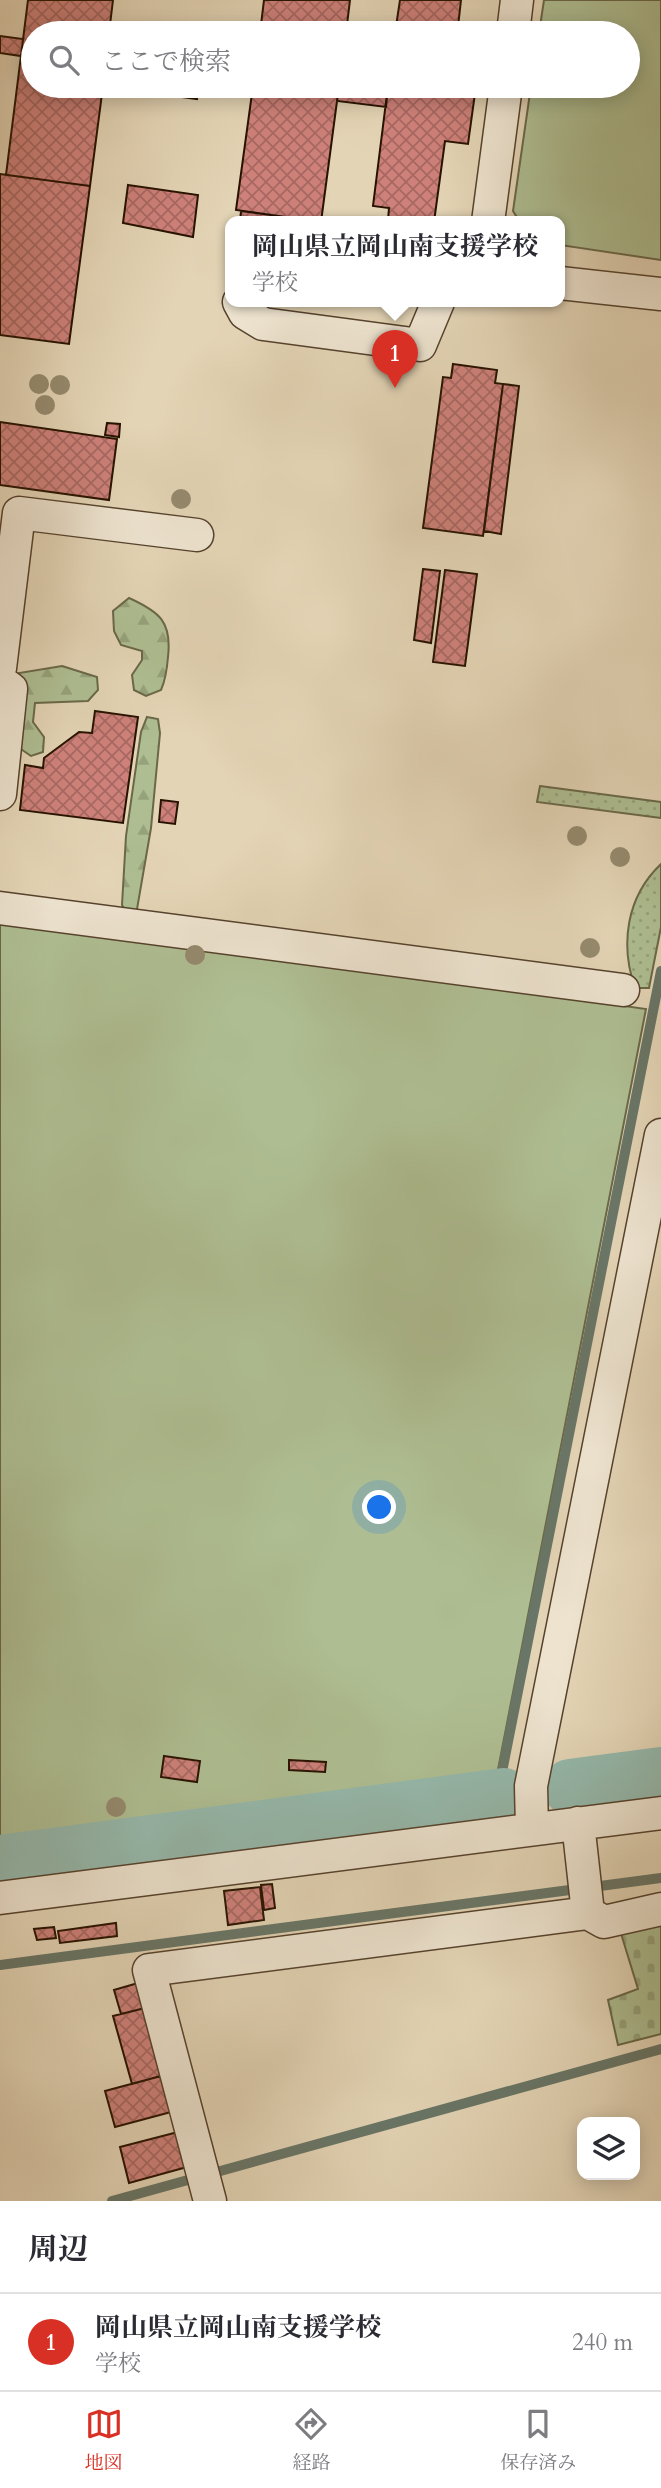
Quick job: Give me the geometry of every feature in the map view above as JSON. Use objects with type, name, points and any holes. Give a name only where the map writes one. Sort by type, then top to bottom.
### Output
[{"type":"street","points":[[514,21],[517,0]]},
{"type":"street","points":[[489,216],[504,98]]},
{"type":"street","points":[[565,283],[661,294]]},
{"type":"street","points":[[242,307],[245,313],[263,324],[420,345],[436,307]]},
{"type":"street","points":[[0,668],[9,512],[197,535]]},
{"type":"street","points":[[0,681],[11,689],[0,794]]},
{"type":"street","points":[[0,908],[623,990]]},
{"type":"street","points":[[532,1829],[531,1786],[661,1135]]},
{"type":"street","points":[[0,1898],[661,1813]]},
{"type":"street","points":[[578,1823],[586,1897],[604,1922],[661,1909]]},
{"type":"street","points":[[206,2185],[149,1970],[586,1897]]},
{"type":"green space","points":[[544,0],[661,0],[661,260],[565,246],[565,216],[516,216],[513,211],[529,98],[640,98],[640,21],[541,21]]},
{"type":"green space","points":[[129,598],[156,614],[166,627],[168,635],[163,686],[161,690],[146,696],[134,690],[132,675],[142,660],[142,651],[121,645],[114,631],[113,611]]},
{"type":"green space","points":[[62,666],[97,677],[98,690],[88,701],[35,703],[33,722],[44,737],[43,752],[31,756],[15,745],[19,673]]},
{"type":"green space","points":[[147,717],[158,719],[160,733],[151,828],[136,915],[128,915],[122,905],[126,836],[141,732]]},
{"type":"green space","points":[[540,786],[661,802],[661,818],[537,802]]},
{"type":"green space","points":[[661,864],[661,927],[649,988],[635,988],[628,955],[629,922],[640,891]]},
{"type":"green space","points":[[0,922],[226,950],[646,1009],[495,1785],[0,1849]]},
{"type":"green space","points":[[661,1917],[661,2034],[618,2045],[608,2000],[638,1989],[619,1927]]},
{"type":"building","points":[[28,0],[113,0],[110,21],[25,21]]},
{"type":"building","points":[[264,0],[350,0],[347,21],[261,21]]},
{"type":"building","points":[[400,0],[461,0],[459,21],[397,21]]},
{"type":"building","points":[[0,36],[21,39],[21,56],[0,53]]},
{"type":"building","points":[[21,56],[21,98],[101,98],[90,186],[6,175]]},
{"type":"building","points":[[251,98],[337,98],[322,216],[278,216],[236,210]]},
{"type":"building","points":[[337,98],[387,98],[386,107],[337,101]]},
{"type":"building","points":[[386,98],[474,98],[468,144],[445,141],[435,216],[388,216],[389,208],[373,206]]},
{"type":"building","points":[[0,174],[90,186],[69,344],[0,335]]},
{"type":"building","points":[[128,185],[198,195],[193,237],[123,223]]},
{"type":"building","points":[[241,211],[277,216],[241,216]]},
{"type":"building","points":[[453,364],[497,370],[495,383],[503,384],[483,536],[423,528],[443,377],[451,378]]},
{"type":"building","points":[[503,384],[519,386],[501,534],[484,531]]},
{"type":"building","points":[[0,422],[117,439],[109,500],[0,485]]},
{"type":"building","points":[[107,423],[120,424],[119,437],[105,435]]},
{"type":"building","points":[[423,569],[440,571],[431,643],[414,640]]},
{"type":"building","points":[[445,570],[477,574],[465,666],[433,662]]},
{"type":"building","points":[[95,711],[138,717],[123,823],[20,810],[25,765],[43,768],[44,758],[79,732],[92,733]]},
{"type":"building","points":[[161,800],[178,802],[175,824],[159,822]]},
{"type":"building","points":[[164,1756],[200,1761],[197,1782],[161,1777]]},
{"type":"building","points":[[289,1760],[326,1762],[325,1772],[289,1770]]},
{"type":"building","points":[[272,1884],[275,1908],[264,1910],[261,1885]]},
{"type":"building","points":[[260,1887],[264,1920],[228,1925],[224,1891]]},
{"type":"building","points":[[116,1923],[117,1936],[60,1943],[58,1931]]},
{"type":"building","points":[[54,1927],[56,1938],[37,1940],[34,1929]]},
{"type":"building","points":[[138,1983],[145,2008],[121,2014],[114,1990]]},
{"type":"building","points":[[145,2008],[164,2075],[132,2084],[113,2016]]},
{"type":"building","points":[[161,2076],[171,2112],[115,2127],[105,2091]]},
{"type":"building","points":[[178,2132],[187,2167],[129,2183],[120,2147]]},
{"type":"waterway","points":[[497,1797],[661,971]]},
{"type":"waterway","points":[[570,1787],[661,1775]]},
{"type":"waterway","points":[[0,1863],[504,1796]]},
{"type":"waterway","points":[[0,1965],[661,1878]]},
{"type":"waterway","points":[[112,2201],[661,2049]]},
{"type":"place","name":"岡山県立岡山南支援学校","points":[[395,388]]}]
